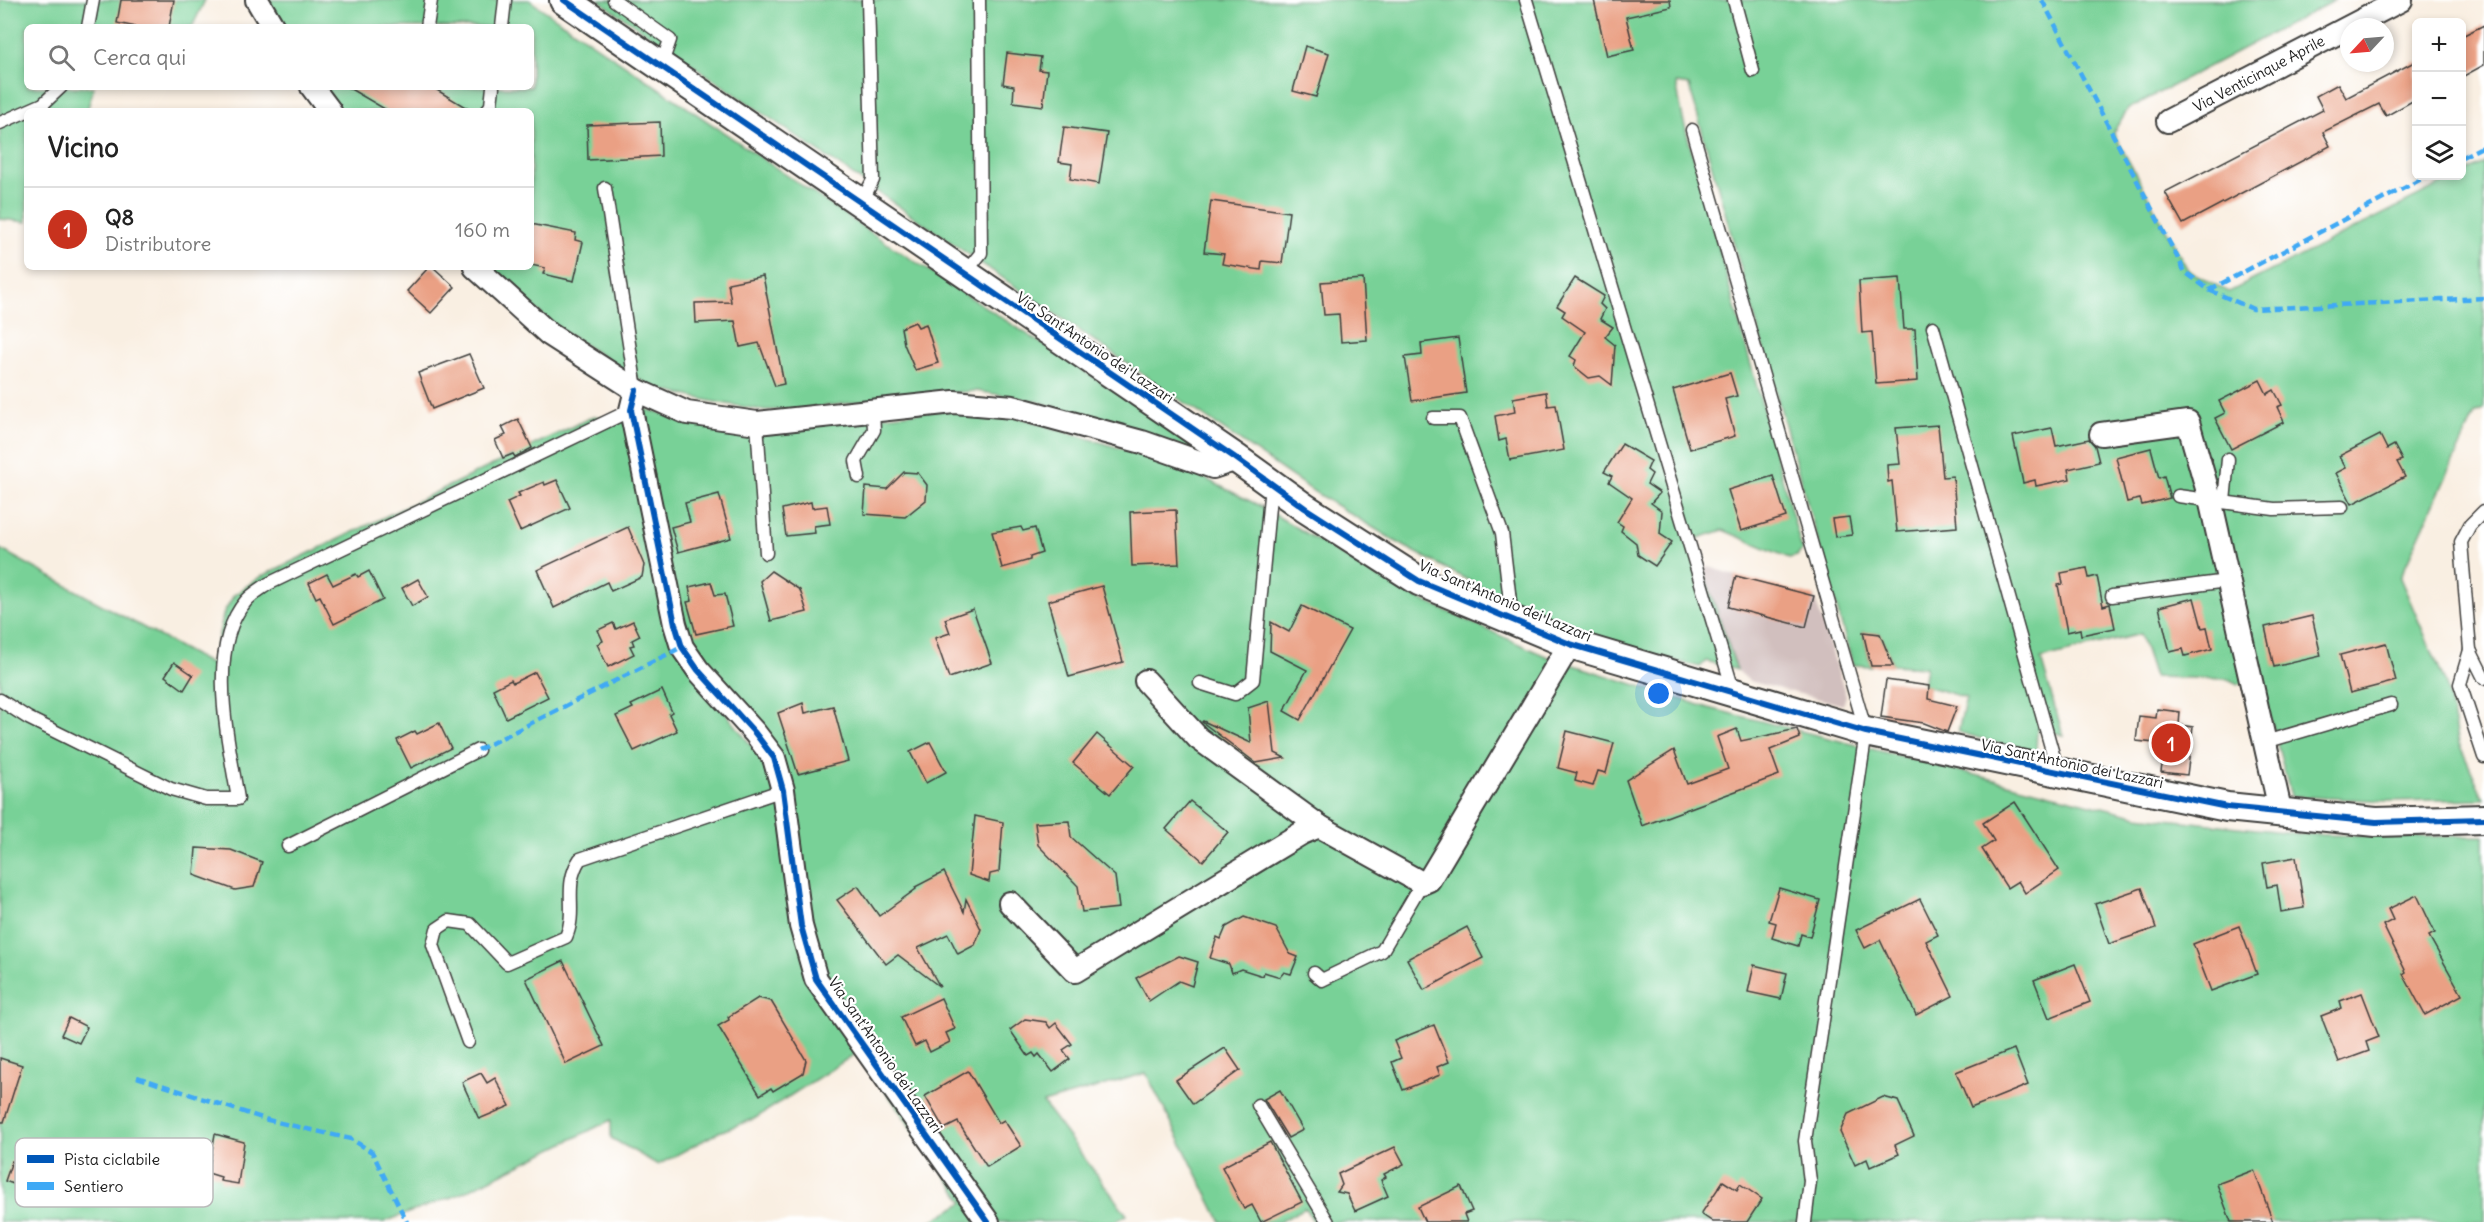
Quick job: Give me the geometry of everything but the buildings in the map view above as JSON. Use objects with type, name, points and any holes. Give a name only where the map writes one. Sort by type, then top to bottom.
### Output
[{"type":"street","points":[[257,0],[271,24]]},
{"type":"street","name":"Via Sant'Antonio dei Lazzari","points":[[564,0],[1237,459],[1271,485],[1419,581],[1570,644],[1866,732],[2058,774],[2227,807],[2376,822],[2484,819]]},
{"type":"street","name":"Via Venticinque Aprile","points":[[2168,121],[2401,0]]},
{"type":"street","points":[[314,90],[328,108]]},
{"type":"street","points":[[482,270],[549,334],[633,400],[687,413],[757,423],[954,402],[1012,407],[1142,442],[1213,467],[1237,459]]},
{"type":"street","name":"Via Sant'Antonio dei Lazzari","points":[[633,400],[675,624],[682,647],[774,758],[783,790],[801,926],[816,979],[988,1222]]},
{"type":"street","points":[[2101,434],[2188,422],[2217,501],[2227,581],[2281,814]]},
{"type":"street","name":"Via Sant'Antonio dei Lazzari","points":[[1422,884],[1429,880],[1570,644]]},
{"type":"street","points":[[1146,681],[1198,738],[1318,826],[1422,884]]},
{"type":"street","points":[[1010,903],[1075,971],[1302,833],[1318,826]]},
{"type":"lane","points":[[89,24],[93,0]]},
{"type":"lane","points":[[427,24],[431,0]]},
{"type":"lane","points":[[502,24],[505,0]]},
{"type":"lane","points":[[614,0],[670,40],[661,66]]},
{"type":"lane","points":[[861,204],[873,180],[868,0]]},
{"type":"lane","points":[[965,273],[981,254],[979,0]]},
{"type":"lane","points":[[1526,0],[1734,694]]},
{"type":"lane","points":[[1734,0],[1754,71]]},
{"type":"lane","points":[[34,108],[43,104],[59,90]]},
{"type":"lane","points":[[489,108],[493,90]]},
{"type":"lane","points":[[0,123],[24,112]]},
{"type":"lane","points":[[1692,130],[1866,732],[1805,1141],[1810,1181],[1805,1222]]},
{"type":"lane","points":[[0,700],[28,718],[171,789],[207,799],[238,799],[225,720],[223,661],[227,636],[237,613],[247,599],[268,584],[633,400],[605,188]]},
{"type":"lane","points":[[1933,327],[2058,774]]},
{"type":"lane","points":[[859,477],[856,461],[874,430],[873,411]]},
{"type":"lane","points":[[1433,418],[1460,418],[1502,532],[1512,619]]},
{"type":"lane","points":[[757,423],[766,553]]},
{"type":"lane","points":[[2217,501],[2229,459]]},
{"type":"lane","points":[[1200,683],[1235,694],[1252,680],[1271,485]]},
{"type":"lane","points":[[2178,496],[2274,509],[2342,507]]},
{"type":"lane","points":[[2484,511],[2470,525],[2461,542],[2470,650],[2460,684],[2484,757]]},
{"type":"lane","points":[[2112,596],[2227,581]]},
{"type":"lane","points":[[2470,650],[2484,678]]},
{"type":"lane","points":[[2265,742],[2391,705]]},
{"type":"lane","points":[[288,846],[478,750]]},
{"type":"lane","points":[[468,1042],[433,945],[438,929],[449,921],[470,924],[507,963],[516,961],[566,938],[572,925],[569,883],[580,859],[783,790]]},
{"type":"lane","points":[[1314,973],[1322,980],[1382,951],[1422,884]]},
{"type":"lane","points":[[1258,1105],[1328,1222]]},
{"type":"shaded area","points":[[1701,564],[1736,576],[1728,607],[1806,627],[1814,596],[1846,696],[1843,705],[1749,681],[1737,670]]},
{"type":"green space","points":[[0,0],[205,0],[193,24],[24,24],[24,90],[93,90],[88,108],[24,108],[24,222],[0,219]]},
{"type":"green space","points":[[267,0],[529,0],[888,244],[1192,441],[1194,446],[1190,449],[1036,401],[976,391],[893,397],[799,410],[762,410],[653,388],[559,329],[490,270],[534,270],[534,108],[338,108],[325,90],[534,90],[534,24],[281,24]]},
{"type":"green space","points":[[598,0],[2335,0],[2128,109],[2113,132],[2188,270],[2229,292],[2450,180],[2466,180],[2466,172],[2484,163],[2484,410],[2475,414],[2400,578],[2446,684],[2457,739],[2484,799],[2387,801],[2291,796],[2271,721],[2255,682],[2238,684],[2228,679],[2154,677],[2140,634],[2041,659],[2063,735],[2037,727],[2036,754],[1958,732],[1966,698],[1923,685],[1926,667],[1893,665],[1880,634],[1863,632],[1871,666],[1853,665],[1689,85],[1676,83],[1683,119],[1802,550],[1797,556],[1789,558],[1723,530],[1695,539],[1701,564],[1737,670],[1706,661],[1700,667],[1598,642],[1543,620],[1400,544],[1316,493]]},
{"type":"green space","points":[[645,409],[686,419],[689,425],[746,429],[955,409],[1011,415],[1182,467],[1262,507],[1402,591],[1548,657],[1709,708],[2138,816],[2302,834],[2389,837],[2484,836],[2484,1222],[1314,1222],[1305,1208],[1279,1222],[1221,1222],[1146,1073],[1043,1103],[1127,1215],[1114,1222],[930,1222],[964,1202],[858,1052],[754,1119],[719,1132],[658,1165],[611,1138],[611,1120],[460,1194],[384,1222],[0,1222],[0,549],[212,665],[224,612],[234,595],[260,577],[594,416],[625,422],[671,635],[729,717],[792,798],[682,628],[638,418]]},
{"type":"marked path","points":[[2042,0],[2185,272],[2209,290],[2253,309],[2484,298]]},
{"type":"marked path","points":[[2466,155],[2484,146]]},
{"type":"marked path","points":[[2209,290],[2419,180]]},
{"type":"marked path","points":[[478,750],[682,647]]},
{"type":"marked path","points":[[137,1077],[268,1120],[351,1139],[372,1152],[407,1222]]},
{"type":"cycle path","points":[[564,0],[1237,459],[1305,508],[1419,581],[1570,644],[1866,732],[2227,807],[2376,822],[2484,819]]},
{"type":"cycle path","points":[[636,390],[631,410],[675,624],[682,647],[698,670],[755,733],[774,758],[783,790],[801,926],[816,979],[988,1222]]},
{"type":"place","name":"Q8","points":[[2171,743]]}]
